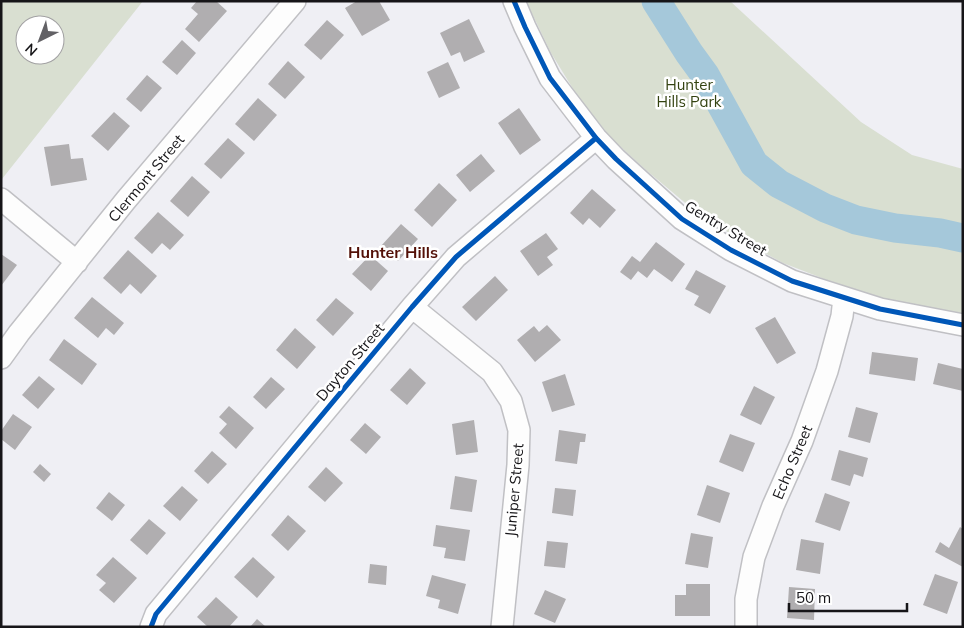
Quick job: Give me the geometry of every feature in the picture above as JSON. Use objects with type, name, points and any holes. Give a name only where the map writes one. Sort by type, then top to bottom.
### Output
[{"type":"street","name":"Clermont Street","points":[[1,358],[19,332],[126,200],[296,1]]},
{"type":"street","name":"Gentry Street","points":[[514,1],[550,78],[596,138],[616,159],[690,224],[731,250],[792,280],[880,309],[963,325]]},
{"type":"street","name":"Dayton Street","points":[[151,627],[156,614],[412,306],[456,257],[596,138]]},
{"type":"street","points":[[1,199],[77,262]]},
{"type":"street","name":"Echo Street","points":[[746,627],[746,599],[754,557],[773,506],[802,441],[827,372],[842,316],[844,298]]},
{"type":"street","name":"Juniper Street","points":[[412,306],[492,372],[511,402],[520,430],[502,627]]},
{"type":"green space","points":[[1,1],[143,1],[2,179]]},
{"type":"green space","name":"Hunter Hills Park","points":[[526,1],[730,1],[861,122],[912,155],[963,169],[963,315],[889,300],[827,280],[783,263],[737,238],[696,212],[612,139],[578,97],[551,53]]},
{"type":"building","points":[[197,1],[216,1],[227,11],[199,42],[185,29],[198,14],[191,8]]},
{"type":"building","points":[[357,1],[379,1],[390,20],[362,36],[345,8]]},
{"type":"building","points":[[469,19],[485,52],[464,62],[460,52],[451,56],[440,33]]},
{"type":"building","points":[[327,20],[344,35],[321,60],[304,45]]},
{"type":"building","points":[[182,40],[196,53],[177,75],[162,62]]},
{"type":"building","points":[[288,61],[305,77],[285,99],[268,84]]},
{"type":"building","points":[[448,62],[460,88],[439,98],[427,72]]},
{"type":"building","points":[[147,75],[162,88],[141,112],[126,99]]},
{"type":"building","points":[[258,98],[277,115],[254,141],[235,124]]},
{"type":"building","points":[[519,108],[541,140],[520,155],[498,123]]},
{"type":"building","points":[[114,112],[130,126],[108,151],[91,136]]},
{"type":"building","points":[[228,138],[245,153],[221,179],[204,164]]},
{"type":"building","points":[[69,144],[71,159],[83,158],[87,180],[51,186],[44,147]]},
{"type":"building","points":[[481,154],[495,171],[470,192],[456,175]]},
{"type":"building","points":[[192,176],[210,192],[188,217],[170,201]]},
{"type":"building","points":[[439,183],[457,200],[432,227],[414,210]]},
{"type":"building","points":[[592,189],[616,210],[600,228],[589,218],[583,225],[570,213]]},
{"type":"building","points":[[158,212],[184,235],[170,250],[162,243],[152,254],[134,238]]},
{"type":"building","points":[[401,224],[418,239],[398,261],[381,246]]},
{"type":"building","points":[[546,233],[558,249],[547,257],[553,265],[538,276],[520,251]]},
{"type":"building","points":[[656,242],[685,264],[672,282],[654,269],[647,278],[638,271],[631,280],[620,272],[632,256],[640,262]]},
{"type":"building","points":[[128,250],[157,276],[141,294],[130,284],[121,294],[103,278]]},
{"type":"building","points":[[1,254],[17,265],[1,286]]},
{"type":"building","points":[[370,255],[388,271],[371,291],[352,274]]},
{"type":"building","points":[[696,270],[726,286],[710,314],[694,305],[699,296],[685,289]]},
{"type":"building","points":[[495,276],[508,290],[476,321],[462,307]]},
{"type":"building","points":[[92,297],[124,323],[114,335],[106,328],[98,338],[74,318]]},
{"type":"building","points":[[336,298],[354,313],[333,336],[316,320]]},
{"type":"building","points":[[775,317],[796,353],[777,364],[755,328]]},
{"type":"building","points":[[547,325],[561,340],[535,362],[517,340],[534,326],[539,332]]},
{"type":"building","points":[[295,328],[316,347],[297,369],[276,350]]},
{"type":"building","points":[[64,339],[97,364],[82,385],[49,360]]},
{"type":"building","points":[[872,352],[918,358],[915,381],[869,374]]},
{"type":"building","points":[[938,363],[963,369],[963,391],[933,384]]},
{"type":"building","points":[[410,368],[426,383],[407,405],[390,390]]},
{"type":"building","points":[[565,374],[575,405],[552,412],[542,382]]},
{"type":"building","points":[[39,376],[55,389],[38,409],[22,395]]},
{"type":"building","points":[[271,377],[285,389],[266,409],[253,397]]},
{"type":"building","points":[[754,386],[775,397],[761,425],[740,415]]},
{"type":"building","points":[[229,406],[254,428],[236,449],[219,433],[227,424],[219,417]]},
{"type":"building","points":[[856,407],[878,413],[870,443],[848,437]]},
{"type":"building","points":[[13,414],[32,427],[15,450],[1,439],[1,431]]},
{"type":"building","points":[[474,420],[478,452],[456,455],[452,424]]},
{"type":"building","points":[[365,423],[381,437],[366,454],[350,440]]},
{"type":"building","points":[[559,430],[586,434],[585,442],[580,442],[577,464],[555,461]]},
{"type":"building","points":[[730,434],[755,443],[743,472],[719,462]]},
{"type":"building","points":[[839,450],[868,458],[863,477],[854,474],[850,486],[831,480]]},
{"type":"building","points":[[212,451],[227,464],[208,484],[194,471]]},
{"type":"building","points":[[40,464],[51,474],[44,482],[33,472]]},
{"type":"building","points":[[326,467],[343,483],[325,502],[308,487]]},
{"type":"building","points":[[455,476],[477,480],[472,512],[450,509]]},
{"type":"building","points":[[707,485],[730,493],[720,523],[697,515]]},
{"type":"building","points":[[182,486],[198,500],[180,521],[163,506]]},
{"type":"building","points":[[555,488],[576,490],[573,516],[552,513]]},
{"type":"building","points":[[109,492],[125,505],[112,521],[96,508]]},
{"type":"building","points":[[825,493],[850,502],[840,531],[815,522]]},
{"type":"building","points":[[288,515],[306,531],[288,551],[271,535]]},
{"type":"building","points":[[149,519],[166,533],[147,555],[130,540]]},
{"type":"building","points":[[436,525],[470,530],[465,561],[444,558],[446,548],[433,546]]},
{"type":"building","points":[[960,527],[963,529],[963,567],[935,552],[940,542],[949,548]]},
{"type":"building","points":[[691,533],[713,537],[708,568],[685,564]]},
{"type":"building","points":[[801,539],[824,543],[820,574],[796,570]]},
{"type":"building","points":[[547,541],[568,543],[565,568],[544,566]]},
{"type":"building","points":[[113,557],[137,578],[114,603],[99,590],[106,583],[96,575]]},
{"type":"building","points":[[253,557],[275,577],[257,598],[234,577]]},
{"type":"building","points":[[370,564],[387,566],[386,585],[368,583]]},
{"type":"building","points":[[935,574],[958,582],[947,614],[923,605]]},
{"type":"building","points":[[432,575],[466,584],[458,614],[438,608],[440,600],[426,596]]},
{"type":"building","points":[[686,584],[710,584],[710,616],[675,616],[675,595],[686,595]]},
{"type":"building","points":[[789,587],[815,589],[814,620],[787,618]]},
{"type":"building","points":[[545,590],[566,599],[555,623],[534,614]]},
{"type":"building","points":[[216,597],[238,617],[229,627],[208,627],[197,617]]},
{"type":"building","points":[[257,619],[266,627],[250,627]]},
{"type":"waterway","points":[[656,1],[705,75],[754,164],[779,184],[825,208],[856,220],[963,238]]},
{"type":"cycle path","points":[[514,1],[550,78],[596,138],[616,159],[682,219],[731,250],[792,281],[880,309],[963,325]]},
{"type":"cycle path","points":[[151,627],[156,614],[412,307],[456,257],[596,138]]},
{"type":"district","name":"Hunter Hills","points":[[393,252]]}]
